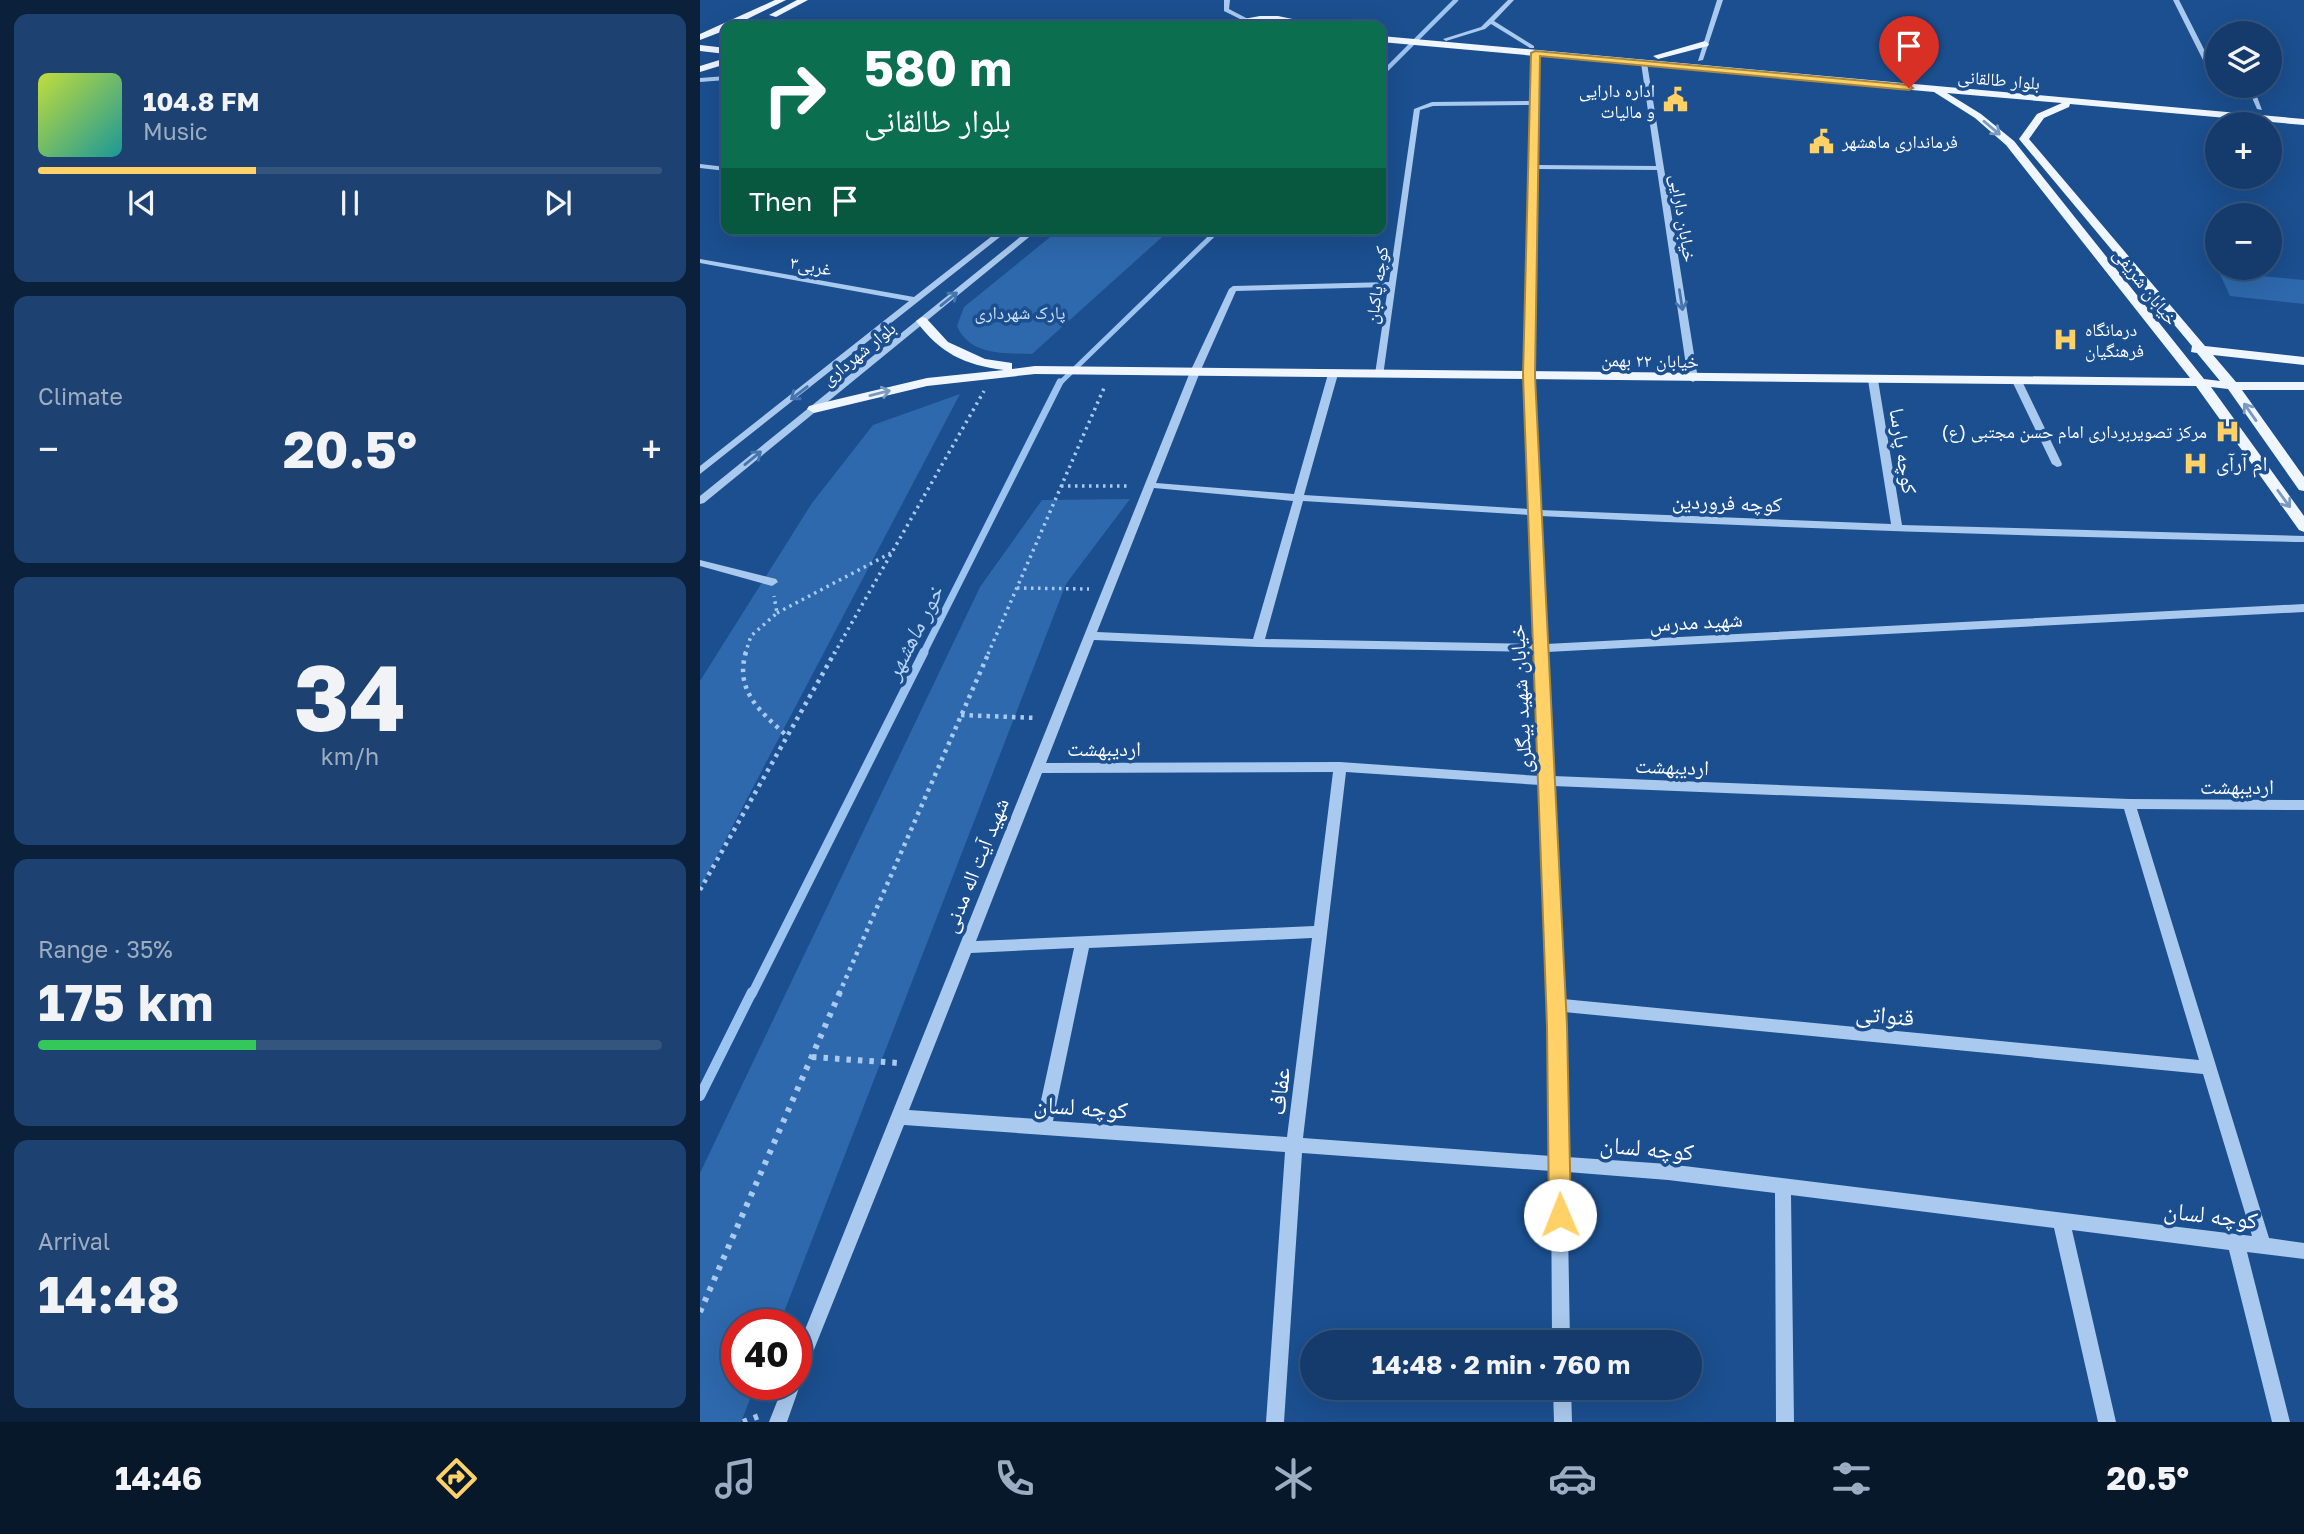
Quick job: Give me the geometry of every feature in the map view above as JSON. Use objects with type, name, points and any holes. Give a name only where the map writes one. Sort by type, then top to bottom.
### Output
[{"type":"main road","points":[[738,21],[782,0]]},
{"type":"main road","points":[[761,21],[804,0]]},
{"type":"main road","points":[[1263,21],[1286,21]]},
{"type":"main road","points":[[704,36],[721,29]]},
{"type":"main road","name":"بلوار طالقانی","points":[[1386,36],[1644,63],[2304,122]]},
{"type":"main road","points":[[1658,56],[1705,44]]},
{"type":"main road","points":[[700,48],[721,50]]},
{"type":"main road","name":"بلوار طالقانی","points":[[1534,50],[1658,56],[2304,113]]},
{"type":"main road","points":[[700,69],[721,63]]},
{"type":"main road","points":[[700,69],[721,67]]},
{"type":"main road","name":"خیابان شریفی","points":[[1936,90],[1978,116],[2010,143],[2200,382],[2304,527]]},
{"type":"main road","name":"خیابان شریفی","points":[[2084,102],[2049,108],[2035,120],[2024,139],[2232,386],[2304,487]]},
{"type":"main road","points":[[2056,201],[2075,200]]},
{"type":"main road","points":[[922,321],[943,345],[972,359],[982,363],[1035,370]]},
{"type":"main road","points":[[2173,349],[2200,349],[2304,361]]},
{"type":"main road","points":[[814,409],[927,382],[1035,370]]},
{"type":"main road","name":"خیابان ۲۲ بهمن","points":[[1035,370],[1693,379],[2200,382],[2232,386],[2304,386]]},
{"type":"street","points":[[1227,0],[1226,10],[1238,21]]},
{"type":"street","points":[[1443,41],[1473,33],[1492,22],[1511,0]]},
{"type":"street","points":[[1700,60],[1720,0]]},
{"type":"street","points":[[2176,0],[2205,58]]},
{"type":"street","points":[[1492,22],[1534,50]]},
{"type":"street","name":"خیابان شهید بیگلری","points":[[1534,50],[1529,376],[1556,1005],[1562,1330]]},
{"type":"street","name":"خیابان دارایی","points":[[1644,63],[1693,379]]},
{"type":"street","points":[[700,79],[714,68]]},
{"type":"street","points":[[700,79],[721,78]]},
{"type":"street","points":[[2255,98],[2260,109]]},
{"type":"street","name":"کوچه پاکبان","points":[[1380,374],[1417,110],[1432,104],[1534,103]]},
{"type":"street","points":[[700,166],[721,169]]},
{"type":"street","points":[[1533,167],[1660,168]]},
{"type":"street","name":"بلوار شهرداری","points":[[700,471],[998,235]]},
{"type":"street","name":"بلوار شهرداری","points":[[700,501],[1028,235]]},
{"type":"street","name":"۳غربی","points":[[700,261],[916,300]]},
{"type":"street","name":"شهید آیت اله مدنی","points":[[812,1335],[1195,372],[1233,289],[1392,284]]},
{"type":"street","points":[[1258,643],[1333,374]]},
{"type":"street","name":"کوچه پارسا","points":[[1872,380],[1897,528]]},
{"type":"street","points":[[2017,381],[2057,464]]},
{"type":"street","name":"کوچه فروردین","points":[[1150,485],[1299,500],[1534,513],[1897,528],[2304,539]]},
{"type":"street","points":[[700,563],[772,582]]},
{"type":"street","name":"شهید مدرس","points":[[1090,636],[1258,643],[1540,648],[2304,608]]},
{"type":"street","name":"اردیبهشت","points":[[1038,768],[1340,767],[1546,780],[2130,804],[2304,805]]},
{"type":"street","name":"عفاف","points":[[1275,1422],[1294,1146],[1340,767]]},
{"type":"street","points":[[2130,804],[2263,1246]]},
{"type":"street","points":[[967,947],[1320,932]]},
{"type":"street","points":[[1043,1128],[1083,942]]},
{"type":"street","name":"قنواتی","points":[[1556,1005],[2209,1068]]},
{"type":"street","name":"کوچه لسان","points":[[899,1117],[1668,1172],[2304,1251]]},
{"type":"street","points":[[1783,1186],[1785,1422]]},
{"type":"street","points":[[2061,1221],[2107,1422]]},
{"type":"street","points":[[2236,1242],[2281,1422]]},
{"type":"street","points":[[778,1422],[787,1400]]},
{"type":"street","points":[[1562,1400],[1563,1422]]},
{"type":"path","points":[[700,1312],[1017,588],[1106,371]]},
{"type":"path","points":[[700,890],[993,375]]},
{"type":"path","points":[[1061,486],[1150,485]]},
{"type":"path","points":[[787,736],[753,704],[741,668],[751,636],[777,613],[892,553]]},
{"type":"path","points":[[772,582],[777,613]]},
{"type":"path","points":[[1017,588],[1109,590]]},
{"type":"path","points":[[961,715],[1058,718]]},
{"type":"path","points":[[812,1057],[920,1065]]},
{"type":"green space","name":"پارک شهرداری","points":[[1053,235],[1164,235],[1032,354],[989,351],[970,343],[957,326],[964,307]]},
{"type":"green space","points":[[2223,280],[2304,280],[2304,304],[2230,296]]},
{"type":"green space","points":[[960,394],[700,888],[700,681],[812,503],[873,425]]},
{"type":"green space","points":[[1130,499],[1066,584],[785,1309],[721,1309],[721,1400],[750,1400],[741,1422],[700,1422],[700,1173],[980,587],[1042,500]]},
{"type":"waterway","name":"خور ماهشهر","points":[[1386,70],[1456,0]]},
{"type":"waterway","name":"خور ماهشهر","points":[[1059,384],[1213,235]]},
{"type":"waterway","name":"خور ماهشهر","points":[[923,654],[1060,382]]},
{"type":"waterway","name":"خور ماهشهر","points":[[752,994],[924,652]]},
{"type":"waterway","name":"خور ماهشهر","points":[[700,1096],[752,992]]},
{"type":"place","name":"اداره دارایی و مالیات","points":[[1675,100]]},
{"type":"place","name":"فرمانداری ماهشهر","points":[[1822,141]]},
{"type":"place","name":"درمانگاه فرهنگیان","points":[[2065,339]]},
{"type":"place","name":"مرکز تصویربرداری امام حسن مجتبی (ع)","points":[[2227,431]]},
{"type":"place","name":"ام آرآی","points":[[2196,463]]},
{"type":"route","points":[[1560,1215],[1557,1026],[1529,376],[1535,53],[1909,88]]}]
